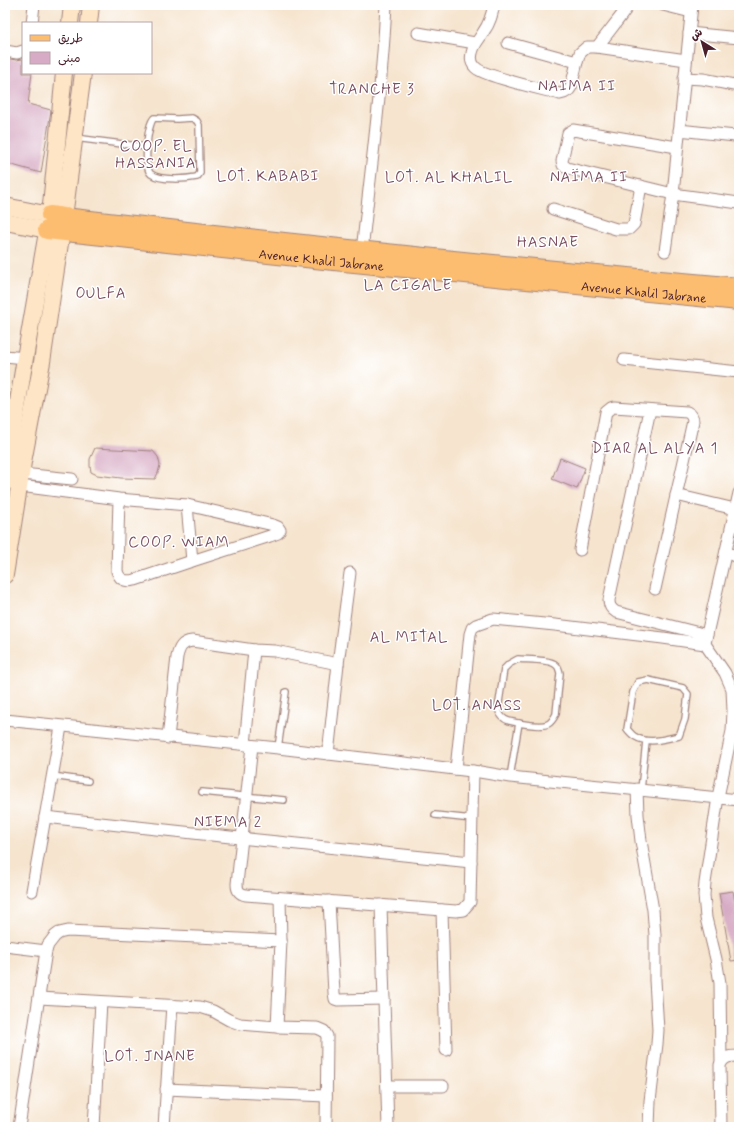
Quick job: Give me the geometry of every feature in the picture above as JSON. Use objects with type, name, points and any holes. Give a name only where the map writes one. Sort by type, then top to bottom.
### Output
[{"type":"main road","points":[[70,22],[72,5]]},
{"type":"main road","points":[[89,22],[91,5]]},
{"type":"main road","points":[[16,481],[42,362],[55,224],[64,74]]},
{"type":"main road","points":[[5,575],[16,481],[25,358],[75,138],[83,74]]},
{"type":"main road","points":[[5,206],[55,224]]},
{"type":"main road","points":[[5,222],[55,224]]},
{"type":"main road","name":"Avenue Khalil Jabrane","points":[[55,224],[362,250],[645,279],[739,287]]},
{"type":"main road","name":"Avenue Khalil Jabrane","points":[[55,224],[331,261],[739,301]]},
{"type":"street","points":[[32,22],[34,5]]},
{"type":"street","points":[[362,250],[377,122],[386,5]]},
{"type":"street","points":[[494,5],[490,20],[475,43],[472,53],[473,66],[480,71],[494,76],[560,94],[569,90],[571,87],[580,54],[587,46],[686,60]]},
{"type":"street","points":[[597,47],[629,5]]},
{"type":"street","points":[[663,5],[691,8],[673,194],[665,252]]},
{"type":"street","points":[[418,33],[475,43]]},
{"type":"street","points":[[689,33],[739,38]]},
{"type":"street","points":[[508,42],[577,62]]},
{"type":"street","points":[[5,51],[17,53],[22,51]]},
{"type":"street","points":[[684,78],[703,79],[739,86]]},
{"type":"street","points":[[677,147],[573,130],[568,133],[562,161],[563,165],[567,168],[673,194],[739,203]]},
{"type":"street","points":[[679,130],[734,136],[739,135]]},
{"type":"street","points":[[553,210],[616,229],[629,229],[634,224],[640,186]]},
{"type":"street","points":[[5,356],[25,358]]},
{"type":"street","points":[[624,360],[739,372]]},
{"type":"street","points":[[580,550],[606,412],[614,407],[687,412],[693,419],[655,589]]},
{"type":"street","points":[[650,410],[609,604],[616,612],[706,640]]},
{"type":"street","points":[[16,481],[72,480]]},
{"type":"street","points":[[16,481],[119,499],[187,505],[259,521],[278,527],[280,530],[278,533],[270,536],[130,582],[124,581],[120,578],[117,571],[116,560],[119,499]]},
{"type":"street","points":[[721,1127],[720,983],[706,918],[704,895],[718,797],[734,744],[732,731],[733,711],[732,689],[725,673],[706,640],[739,493]]},
{"type":"street","points":[[676,495],[735,508]]},
{"type":"street","points":[[187,505],[192,561]]},
{"type":"street","points":[[726,552],[739,558]]},
{"type":"street","points":[[328,754],[350,573]]},
{"type":"street","points":[[456,769],[470,634],[472,628],[476,625],[493,619],[663,638],[706,640]]},
{"type":"street","points":[[168,738],[177,658],[180,647],[187,642],[192,641],[254,650],[275,651],[338,664]]},
{"type":"street","points":[[254,650],[246,796],[237,884],[239,892],[244,894],[280,898],[442,910],[459,911],[465,908],[470,902],[473,771]]},
{"type":"street","points":[[5,720],[168,738],[278,748],[473,771],[510,777],[739,800]]},
{"type":"street","points":[[32,891],[61,726]]},
{"type":"street","points":[[639,790],[638,815],[653,910],[655,935],[658,1030],[650,1102],[649,1127]]},
{"type":"street","points":[[45,817],[471,862]]},
{"type":"street","points":[[277,1027],[280,898]]},
{"type":"street","points":[[329,901],[335,999],[384,999]]},
{"type":"street","points":[[381,905],[388,1127]]},
{"type":"street","points":[[442,910],[446,1050]]},
{"type":"street","points":[[19,1127],[46,951],[48,945],[59,933],[68,931],[280,941]]},
{"type":"street","points":[[5,946],[46,951]]},
{"type":"street","points":[[39,998],[200,1007],[240,1024],[317,1028],[324,1031],[326,1036],[326,1127]]},
{"type":"street","points":[[94,1127],[101,1002]]},
{"type":"street","points":[[164,1127],[172,1005]]},
{"type":"street","points":[[721,1062],[728,1056],[739,1056]]},
{"type":"street","points":[[387,1086],[443,1086]]},
{"type":"street","points":[[166,1089],[326,1096]]},
{"type":"lane","points":[[154,118],[192,118],[197,120],[200,125],[200,173],[197,177],[189,178],[166,178],[153,175],[148,170],[146,147],[151,121],[154,118]]},
{"type":"lane","points":[[75,138],[146,147]]},
{"type":"lane","points":[[518,659],[551,662],[556,664],[560,673],[556,714],[553,720],[542,726],[519,723],[504,720],[498,709],[504,669],[518,659]]},
{"type":"lane","points":[[648,680],[683,688],[688,694],[685,719],[679,736],[658,741],[646,740],[633,736],[627,729],[633,692],[638,682],[648,680]]},
{"type":"lane","points":[[278,748],[286,692]]},
{"type":"lane","points":[[510,777],[519,723]]},
{"type":"lane","points":[[639,790],[646,740]]},
{"type":"lane","points":[[52,776],[88,781]]},
{"type":"lane","points":[[202,792],[284,800]]},
{"type":"lane","points":[[435,815],[472,819]]},
{"type":"building","points":[[5,58],[16,60],[22,59],[22,74],[32,74],[28,104],[51,110],[41,173],[5,163]]},
{"type":"building","points":[[95,448],[153,451],[158,457],[160,465],[158,473],[155,479],[121,478],[97,475],[91,472],[90,466],[90,459]]},
{"type":"building","points":[[560,458],[585,468],[577,489],[552,479]]},
{"type":"building","points":[[733,891],[739,927],[739,960],[731,961],[719,893]]},
{"type":"district","name":"NAIMA II","points":[[577,86]]},
{"type":"district","name":"TRANCHE 3","points":[[372,89]]},
{"type":"district","name":"COOP. EL HASSANIA","points":[[156,154]]},
{"type":"district","name":"LOT. KABABI","points":[[268,176]]},
{"type":"district","name":"LOT. AL KHALIL","points":[[449,177]]},
{"type":"district","name":"NAÏMA II","points":[[589,177]]},
{"type":"district","name":"HASNAE","points":[[548,242]]},
{"type":"district","name":"LA CIGALE","points":[[408,285]]},
{"type":"district","name":"OULFA","points":[[101,293]]},
{"type":"district","name":"DIAR AL ALYA 1","points":[[655,448]]},
{"type":"district","name":"COOP. WIAM","points":[[179,542]]},
{"type":"district","name":"AL MITAL","points":[[409,637]]},
{"type":"district","name":"LOT. ANASS","points":[[477,705]]},
{"type":"district","name":"NIEMA 2","points":[[228,822]]},
{"type":"district","name":"LOT. JNANE","points":[[150,1056]]}]
